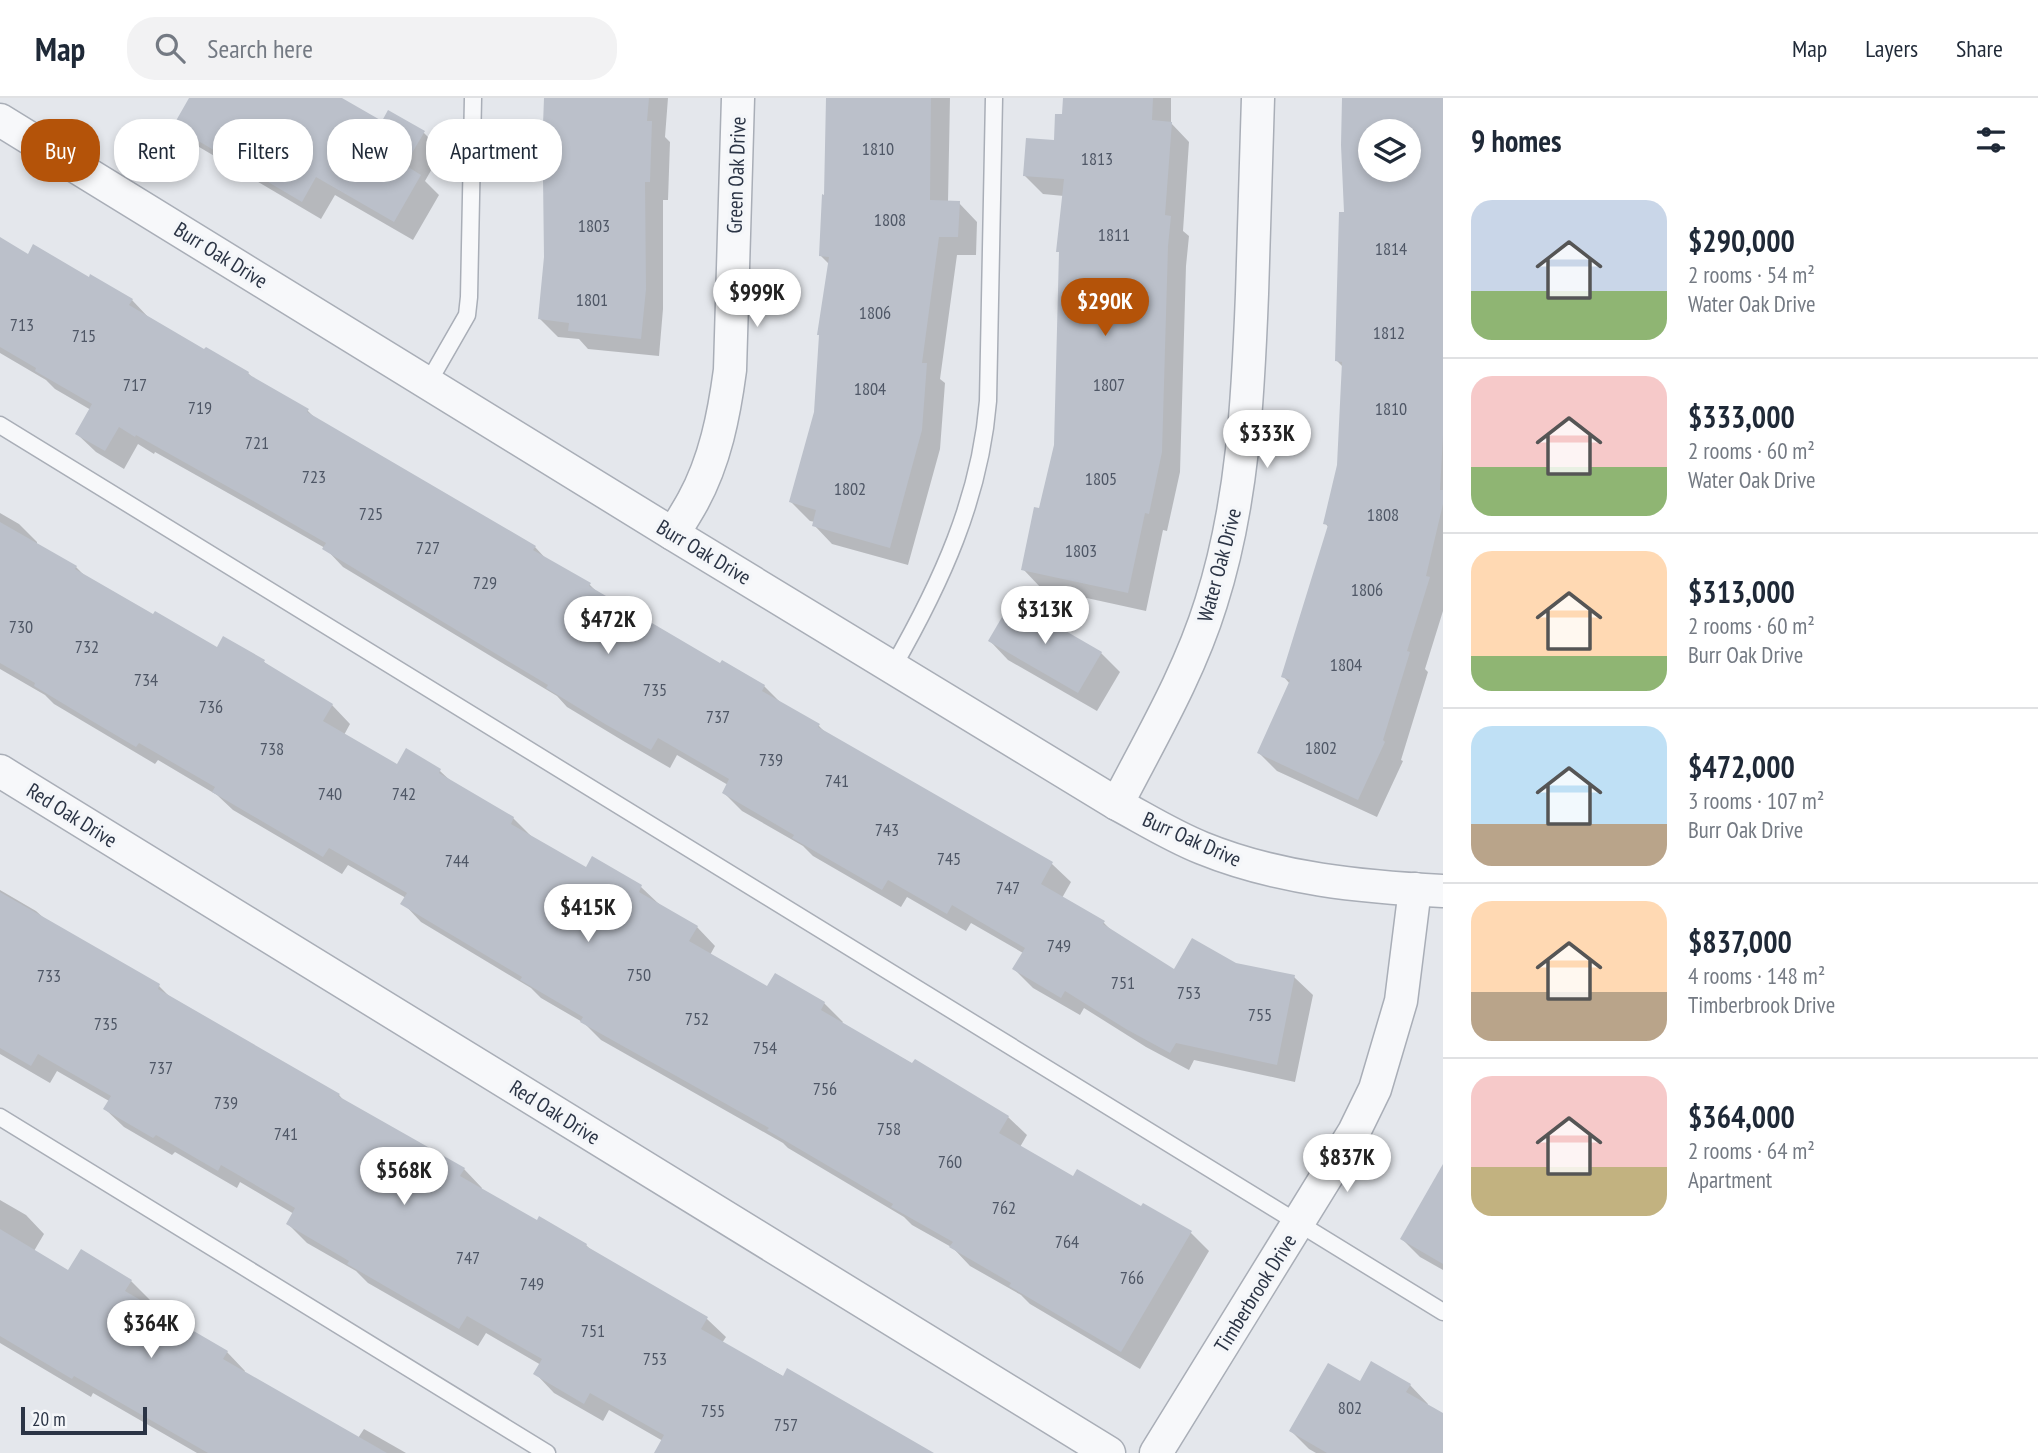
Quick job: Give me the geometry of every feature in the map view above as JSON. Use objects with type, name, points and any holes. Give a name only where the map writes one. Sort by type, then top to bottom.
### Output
[{"type":"street","points":[[0,105],[4,98]]},
{"type":"street","name":"Green Oak Drive","points":[[673,534],[694,501],[717,440],[726,403],[730,370],[738,98]]},
{"type":"street","name":"Water Oak Drive","points":[[1116,804],[1176,692],[1195,648],[1212,603],[1233,517],[1248,380],[1258,98]]},
{"type":"street","name":"Burr Oak Drive","points":[[0,120],[1116,804],[1201,848],[1273,871],[1358,885],[1429,890]]},
{"type":"street","name":"Red Oak Drive","points":[[0,771],[1109,1453]]},
{"type":"street","name":"Timberbrook Drive","points":[[1156,1453],[1354,1132],[1375,1088],[1401,1001],[1429,890]]},
{"type":"lane","points":[[428,383],[467,315],[473,98]]},
{"type":"lane","points":[[893,667],[937,585],[969,502],[985,437],[995,98]]},
{"type":"lane","points":[[0,425],[1443,1312]]},
{"type":"lane","points":[[0,1116],[547,1453]]},
{"type":"building","points":[[189,98],[342,98],[379,119],[327,119],[327,182],[412,182],[412,169],[421,175],[394,222],[316,177],[302,202],[268,182],[313,182],[313,119],[213,119],[213,150],[199,141],[199,119],[177,119]]},
{"type":"building","points":[[544,98],[649,98],[647,121],[652,121],[650,182],[645,182],[646,289],[641,339],[568,331],[569,323],[538,319],[544,257],[543,182],[562,182],[562,119],[543,119]]},
{"type":"building","points":[[826,98],[931,98],[930,200],[960,201],[958,237],[939,237],[922,363],[927,363],[922,430],[890,548],[812,526],[816,510],[789,502],[814,412],[817,335],[829,257],[819,256],[822,194],[824,195]]},
{"type":"building","points":[[1063,98],[1153,98],[1152,120],[1172,122],[1165,215],[1171,216],[1162,452],[1149,514],[1145,513],[1128,593],[1021,570],[1034,507],[1039,508],[1054,445],[1059,252],[1056,252],[1064,179],[1023,176],[1026,138],[1054,140],[1055,114],[1062,114]]},
{"type":"building","points":[[1342,98],[1443,98],[1443,436],[1440,490],[1443,490],[1443,504],[1426,576],[1430,577],[1407,651],[1410,652],[1383,740],[1385,742],[1358,800],[1257,753],[1290,680],[1281,677],[1328,525],[1323,524],[1337,465],[1342,362],[1335,361],[1339,212],[1344,212]]},
{"type":"building","points":[[388,110],[404,119],[383,119]]},
{"type":"building","points":[[412,124],[425,131],[412,153]]},
{"type":"building","points":[[0,237],[28,254],[33,244],[133,299],[129,305],[249,372],[248,374],[309,409],[307,412],[536,546],[533,550],[591,583],[589,586],[720,663],[722,660],[765,685],[762,691],[820,724],[818,727],[1053,862],[1041,884],[1105,921],[1103,924],[1174,969],[1192,938],[1236,963],[1295,975],[1277,1065],[1176,1043],[1170,1053],[1065,991],[1061,998],[1012,969],[1025,948],[952,905],[947,914],[888,880],[882,890],[792,838],[794,835],[722,793],[729,779],[658,738],[651,750],[605,724],[546,688],[548,685],[322,549],[326,543],[255,502],[119,427],[105,451],[75,434],[92,404],[0,347]]},
{"type":"building","points":[[0,522],[153,614],[155,611],[217,647],[223,636],[265,660],[264,662],[333,704],[323,721],[397,764],[406,748],[441,769],[439,773],[514,817],[511,824],[586,867],[592,856],[642,885],[639,892],[698,926],[689,941],[767,986],[775,973],[825,1002],[821,1010],[912,1063],[915,1059],[1009,1116],[999,1133],[1073,1176],[1077,1169],[1141,1206],[1143,1203],[1192,1231],[1121,1352],[1009,1286],[1011,1283],[949,1247],[953,1242],[891,1207],[893,1204],[767,1130],[769,1128],[580,1022],[583,1017],[520,980],[522,977],[400,904],[407,893],[329,848],[323,857],[212,792],[215,787],[139,743],[136,747],[0,663]]},
{"type":"building","points":[[1012,600],[1102,652],[1078,693],[988,641]]},
{"type":"building","points":[[0,892],[160,984],[158,989],[340,1094],[338,1096],[465,1168],[460,1176],[537,1220],[539,1216],[708,1317],[701,1329],[783,1376],[787,1368],[934,1453],[654,1453],[664,1435],[590,1393],[584,1404],[533,1374],[542,1359],[467,1316],[459,1329],[347,1264],[349,1261],[286,1224],[295,1208],[221,1165],[218,1171],[156,1135],[153,1138],[103,1109],[111,1096],[38,1054],[31,1066],[0,1048]]},
{"type":"building","points":[[1443,1164],[1443,1264],[1400,1239]]},
{"type":"building","points":[[0,1229],[68,1270],[81,1249],[132,1280],[125,1291],[228,1351],[223,1359],[387,1453],[208,1453],[74,1376],[72,1379],[0,1336]]},
{"type":"building","points":[[1371,1361],[1411,1384],[1406,1392],[1443,1413],[1443,1453],[1327,1453],[1289,1431],[1328,1363],[1360,1381]]}]
